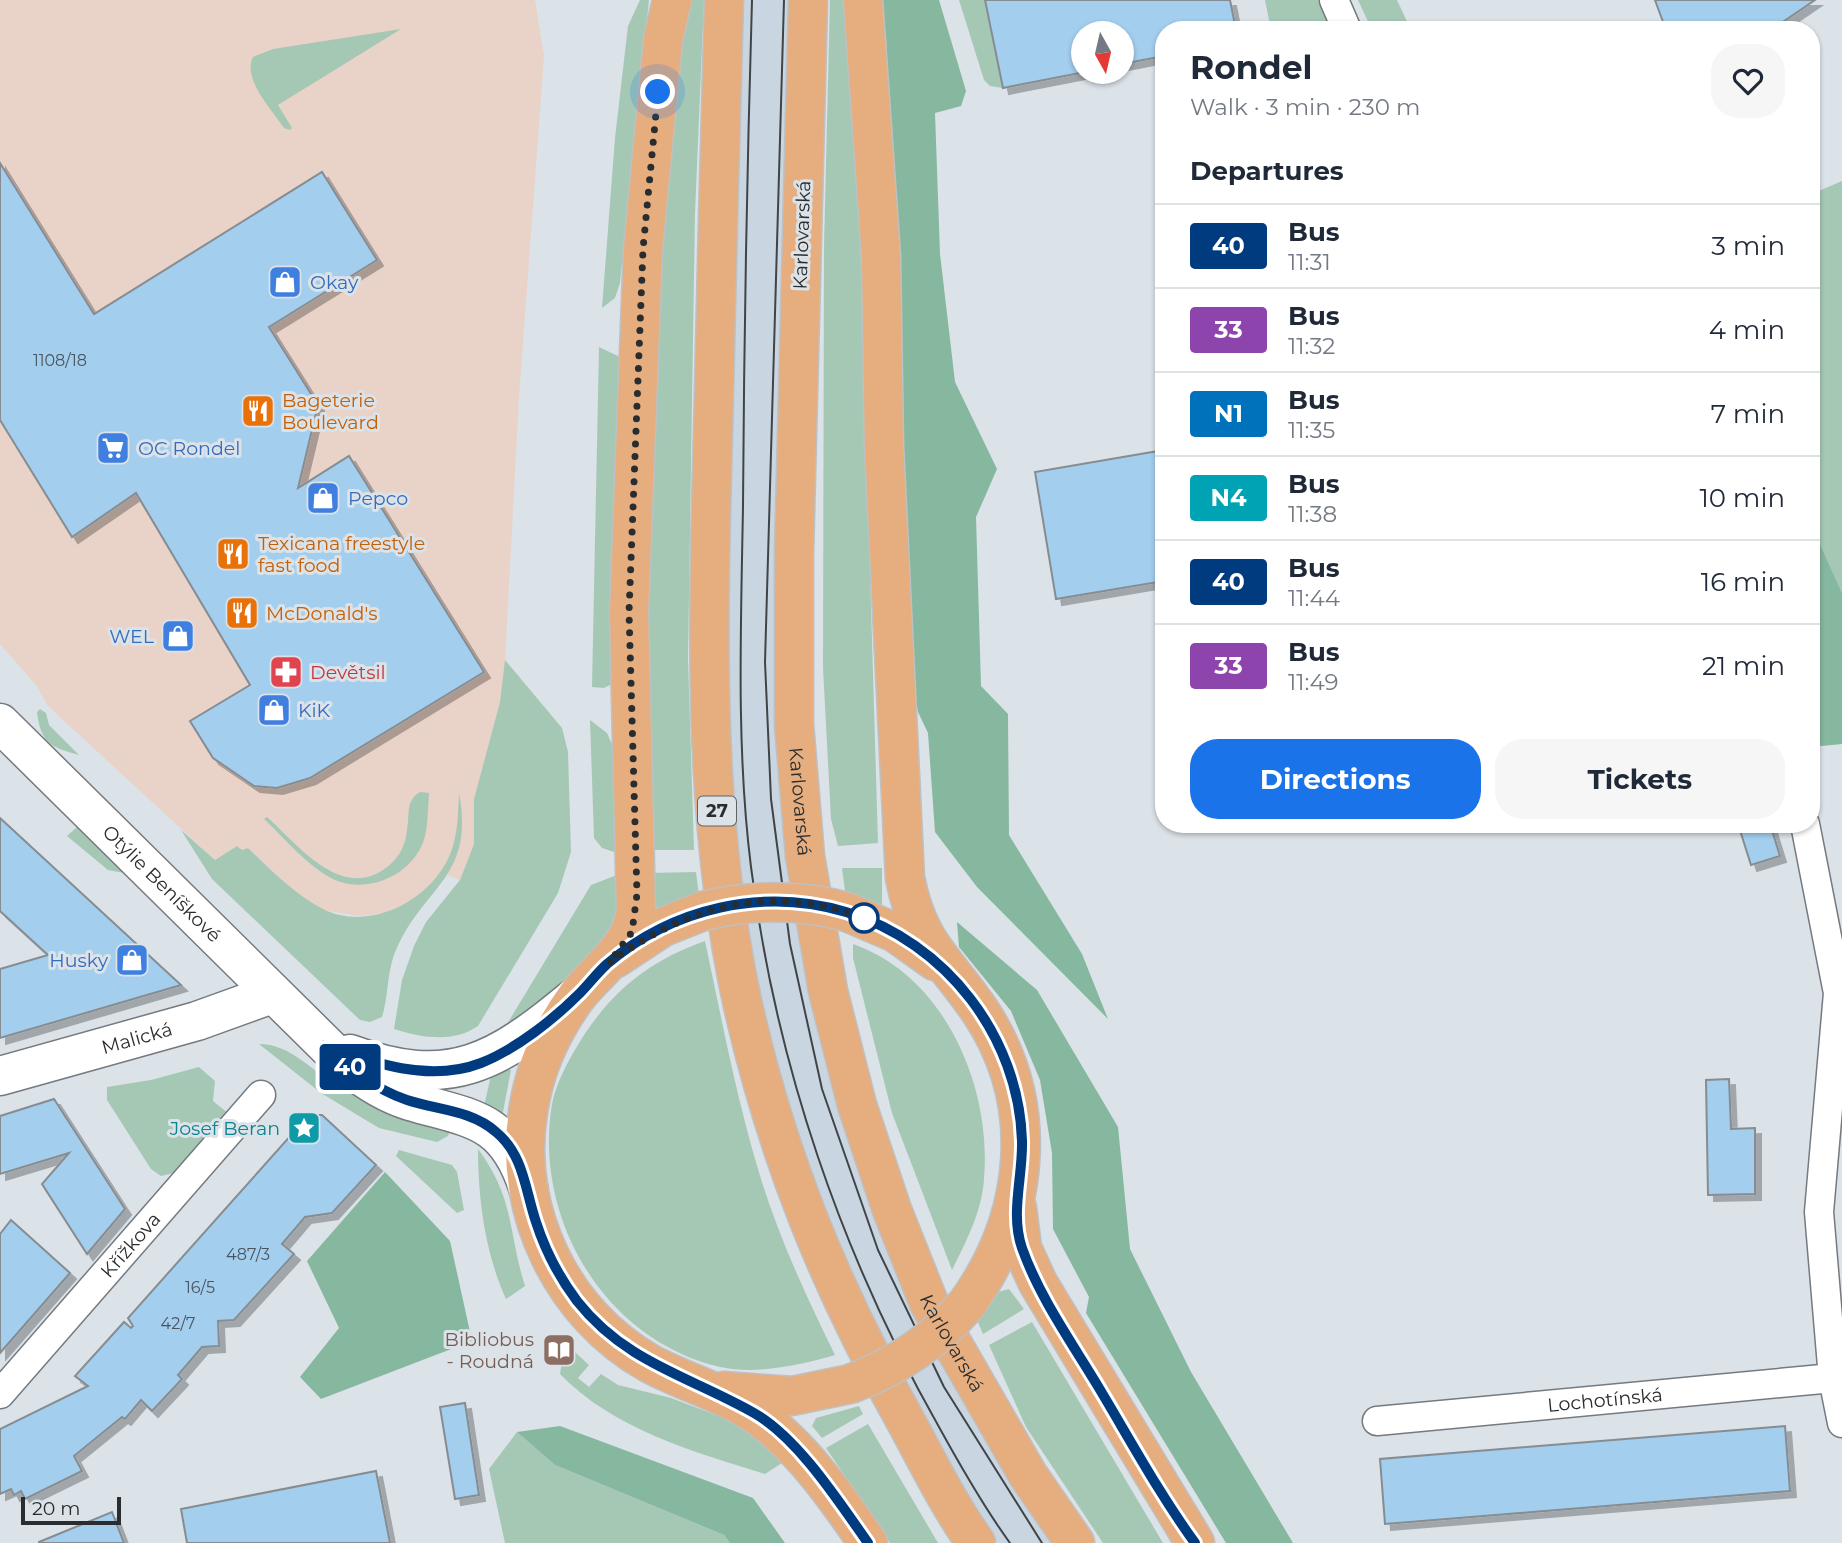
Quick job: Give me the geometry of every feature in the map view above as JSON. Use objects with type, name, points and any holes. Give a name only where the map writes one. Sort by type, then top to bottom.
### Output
[{"type":"main road","points":[[672,0],[663,40],[643,249],[629,612],[637,894],[632,932],[609,963],[579,995],[550,1041],[534,1083],[526,1125],[528,1187],[546,1250],[576,1300],[620,1344],[659,1369],[755,1413],[774,1427],[801,1456],[868,1543]]},
{"type":"main road","name":"27","points":[[724,0],[710,558],[713,748],[722,872],[740,985],[768,1106],[811,1232],[858,1338],[962,1524],[976,1543]]},
{"type":"main road","name":"Karlovarská","points":[[808,0],[794,540],[794,724],[806,856],[828,991],[857,1105],[892,1210],[929,1303],[1027,1475],[1076,1543]]},
{"type":"main road","points":[[863,0],[881,257],[884,446],[902,855],[908,897],[918,927],[999,1045],[1015,1090],[1022,1141],[1017,1232],[1038,1283],[1195,1543]]},
{"type":"main road","points":[[609,963],[644,937],[703,911],[726,905],[775,901],[823,906],[846,912],[912,943],[961,986]]},
{"type":"main road","points":[[688,1382],[722,1391],[766,1396],[803,1394],[850,1384],[911,1355],[940,1332],[966,1305],[999,1252],[1017,1195]]},
{"type":"street","points":[[1334,0],[1343,21]]},
{"type":"street","name":"Otýlie Beníškové","points":[[0,723],[325,1045],[374,1086],[408,1100],[472,1116],[495,1130],[510,1147],[528,1187]]},
{"type":"street","points":[[1807,833],[1838,993],[1819,1212],[1833,1378],[1842,1423]]},
{"type":"street","name":"Malická","points":[[0,1076],[197,1021],[272,994]]},
{"type":"street","points":[[325,1045],[367,1060],[407,1069],[459,1068],[480,1063],[515,1044],[579,995]]},
{"type":"street","name":"Křížkova","points":[[0,1394],[261,1096]]},
{"type":"street","name":"Lochotínská","points":[[1377,1421],[1833,1378]]},
{"type":"shaded area","points":[[0,0],[535,0],[544,56],[519,396],[505,660],[500,702],[474,799],[474,844],[460,880],[441,872],[421,895],[389,912],[362,916],[326,911],[297,894],[248,848],[242,850],[237,846],[215,860],[48,706],[36,685],[0,644]]},
{"type":"shaded area","points":[[740,0],[794,0],[814,998],[1054,1543],[993,1543],[838,1257],[791,1131],[758,1006],[736,878],[725,736]]},
{"type":"green space","points":[[640,0],[649,0],[620,283],[615,298],[602,308],[615,138],[628,26]]},
{"type":"green space","points":[[688,0],[704,0],[695,213],[688,658],[694,850],[649,850],[647,530],[654,318],[673,106]]},
{"type":"green space","points":[[830,0],[846,0],[856,94],[878,843],[838,846],[831,819],[823,668],[824,246]]},
{"type":"green space","points":[[879,0],[939,0],[966,91],[961,106],[935,113],[940,254],[955,382],[997,469],[976,517],[981,686],[1008,714],[1009,835],[1082,954],[1108,1019],[977,887],[935,832],[928,733],[918,712],[913,682],[886,37]]},
{"type":"green space","points":[[959,0],[985,0],[1003,88],[990,86],[984,80]]},
{"type":"green space","points":[[1265,0],[1318,0],[1326,21],[1269,21]]},
{"type":"green space","points":[[1358,0],[1397,0],[1407,21],[1368,21]]},
{"type":"green space","points":[[401,29],[278,105],[292,128],[290,130],[284,128],[255,84],[251,66],[253,57],[273,49]]},
{"type":"green space","points":[[1842,181],[1842,593],[1820,544],[1820,190]]},
{"type":"green space","points":[[599,347],[620,357],[612,684],[604,688],[592,687]]},
{"type":"green space","points":[[1820,544],[1842,593],[1842,744],[1820,746]]},
{"type":"green space","points":[[505,660],[562,728],[568,752],[571,852],[558,893],[478,1026],[448,1037],[394,1029],[402,980],[414,946],[426,922],[460,880],[474,844],[474,799],[500,702]]},
{"type":"green space","points":[[40,709],[46,713],[49,725],[79,755],[54,746],[45,738],[37,712]]},
{"type":"green space","points":[[590,720],[607,733],[614,749],[617,853],[602,848],[594,838]]},
{"type":"green space","points":[[420,792],[429,793],[426,831],[419,850],[411,862],[399,872],[372,883],[357,885],[329,877],[303,858],[264,819],[267,817],[305,853],[335,873],[351,878],[367,877],[383,870],[400,853],[406,836],[410,804]]},
{"type":"green space","points":[[459,793],[462,822],[459,846],[452,865],[404,934],[391,965],[382,1017],[370,1022],[360,1020],[212,879],[181,830],[215,860],[237,846],[242,850],[248,848],[283,881],[312,903],[342,915],[361,917],[380,914],[415,897],[442,869],[455,838]]},
{"type":"green space","points":[[77,827],[124,873],[108,870],[67,836]]},
{"type":"green space","points":[[842,868],[882,868],[882,905],[846,899]]},
{"type":"green space","points":[[696,872],[699,896],[661,908],[652,906],[648,873]]},
{"type":"green space","points":[[617,875],[617,908],[612,924],[601,941],[568,977],[501,1034],[591,885]]},
{"type":"green space","points":[[957,922],[1037,990],[1118,1127],[1130,1249],[1191,1372],[1293,1543],[1226,1543],[1086,1313],[1089,1297],[1053,1229],[1052,1153],[1040,1080],[1011,1011],[959,947]]},
{"type":"green space","points":[[705,941],[737,1091],[761,1179],[795,1268],[835,1355],[793,1365],[749,1370],[720,1367],[679,1353],[642,1331],[611,1302],[585,1268],[566,1230],[554,1189],[549,1147],[552,1104],[563,1072],[584,1035],[627,985],[663,960]]},
{"type":"green space","points":[[853,944],[885,960],[913,981],[937,1008],[956,1039],[970,1073],[980,1108],[984,1144],[983,1191],[968,1237],[952,1270],[892,1113],[853,958]]},
{"type":"green space","points":[[259,1044],[270,1045],[290,1053],[334,1084],[362,1099],[391,1110],[452,1126],[448,1136],[437,1142],[379,1128],[321,1093]]},
{"type":"green space","points":[[199,1067],[215,1081],[213,1101],[228,1113],[174,1173],[161,1176],[151,1169],[107,1100],[107,1087],[151,1080]]},
{"type":"green space","points":[[511,1070],[502,1117],[483,1110],[491,1076]]},
{"type":"green space","points":[[478,1149],[499,1184],[505,1200],[525,1286],[506,1299],[484,1226]]},
{"type":"green space","points":[[399,1150],[452,1165],[457,1172],[464,1210],[457,1213],[396,1156]]},
{"type":"green space","points":[[385,1172],[450,1241],[472,1341],[321,1399],[300,1377],[339,1328],[307,1261]]},
{"type":"green space","points":[[1009,1289],[1024,1309],[983,1334],[977,1320],[998,1292]]},
{"type":"green space","points":[[1032,1322],[1163,1543],[1103,1543],[1026,1427],[989,1345]]},
{"type":"green space","points":[[565,1343],[589,1365],[578,1378],[589,1387],[601,1374],[618,1385],[671,1398],[732,1421],[784,1458],[782,1463],[765,1474],[710,1457],[629,1424],[604,1410],[560,1374]]},
{"type":"green space","points":[[859,1406],[863,1414],[822,1438],[812,1426],[816,1418]]},
{"type":"green space","points":[[868,1424],[938,1543],[890,1543],[826,1448]]},
{"type":"green space","points":[[560,1426],[753,1498],[785,1543],[730,1543],[724,1535],[555,1465],[517,1432]]},
{"type":"green space","points":[[517,1432],[555,1465],[724,1535],[730,1543],[505,1543],[489,1469]]},
{"type":"building","points":[[985,0],[1230,0],[1234,21],[1155,21],[1155,58],[1134,62],[1134,21],[1071,21],[1071,75],[1003,88]]},
{"type":"building","points":[[1655,0],[1815,0],[1784,21],[1663,21]]},
{"type":"building","points":[[0,163],[94,314],[322,172],[377,260],[269,327],[318,405],[298,488],[349,456],[484,672],[310,778],[277,788],[254,786],[213,758],[190,721],[250,685],[136,493],[72,537],[0,420]]},
{"type":"building","points":[[1155,452],[1155,582],[1056,599],[1035,472]]},
{"type":"building","points":[[0,818],[181,985],[0,1038],[0,969],[48,955],[0,911]]},
{"type":"building","points":[[1741,833],[1773,833],[1780,856],[1751,865]]},
{"type":"building","points":[[1729,1079],[1731,1129],[1755,1128],[1755,1194],[1708,1195],[1706,1080]]},
{"type":"building","points":[[54,1099],[125,1209],[87,1254],[42,1184],[69,1153],[0,1174],[0,1116]]},
{"type":"building","points":[[309,1115],[322,1115],[376,1165],[332,1213],[305,1217],[282,1244],[294,1254],[234,1320],[218,1321],[219,1346],[202,1347],[178,1375],[182,1379],[152,1411],[141,1400],[125,1419],[122,1417],[74,1456],[82,1471],[25,1499],[21,1491],[14,1495],[11,1489],[0,1494],[0,1429],[88,1386],[75,1376],[124,1322],[131,1328],[133,1326],[128,1318]]},
{"type":"building","points":[[11,1220],[70,1273],[0,1353],[0,1234]]},
{"type":"building","points":[[465,1403],[479,1495],[455,1499],[440,1407]]},
{"type":"building","points":[[1785,1426],[1790,1491],[1385,1524],[1380,1459]]},
{"type":"building","points":[[376,1471],[390,1543],[187,1543],[181,1509]]},
{"type":"building","points":[[112,1512],[124,1543],[39,1543],[39,1542]]},
{"type":"tram line","points":[[752,0],[746,253],[741,732],[746,822],[762,941],[796,1085],[843,1226],[904,1361],[964,1472],[1010,1543]]},
{"type":"tram line","points":[[784,0],[765,662],[771,799],[790,944],[822,1089],[878,1250],[944,1387],[1042,1543]]},
{"type":"bus line","name":"40","points":[[868,1543],[801,1456],[774,1427],[755,1413],[646,1361],[608,1334],[576,1300],[552,1261],[540,1234],[528,1187],[518,1162],[510,1147],[495,1130],[472,1116],[408,1100],[374,1086],[325,1045],[383,1065],[407,1069],[451,1069],[480,1063],[537,1029],[579,995],[609,963],[644,937],[682,918],[726,905],[799,902],[846,912],[896,933],[950,974],[971,998],[999,1045],[1015,1090],[1020,1120],[1022,1141],[1017,1232],[1028,1264],[1143,1461],[1195,1543]]},
{"type":"place","name":"Okay","points":[[285,282]]},
{"type":"place","name":"Bageterie Boulevard","points":[[258,411]]},
{"type":"place","name":"OC Rondel","points":[[113,448]]},
{"type":"place","name":"Pepco","points":[[323,498]]},
{"type":"place","name":"Texicana freestyle fast food","points":[[233,554]]},
{"type":"place","name":"McDonald's","points":[[242,613]]},
{"type":"place","name":"WEL","points":[[178,636]]},
{"type":"place","name":"Devětsil","points":[[286,672]]},
{"type":"place","name":"KiK","points":[[274,710]]},
{"type":"place","name":"Husky","points":[[132,960]]},
{"type":"place","name":"Josef Beran","points":[[304,1128]]},
{"type":"place","name":"Bibliobus - Roudná","points":[[559,1350]]},
{"type":"route","points":[[658,92],[643,249],[629,612],[637,894],[632,932],[609,963],[644,937],[663,927],[682,918],[726,905],[799,902],[864,918]]}]
